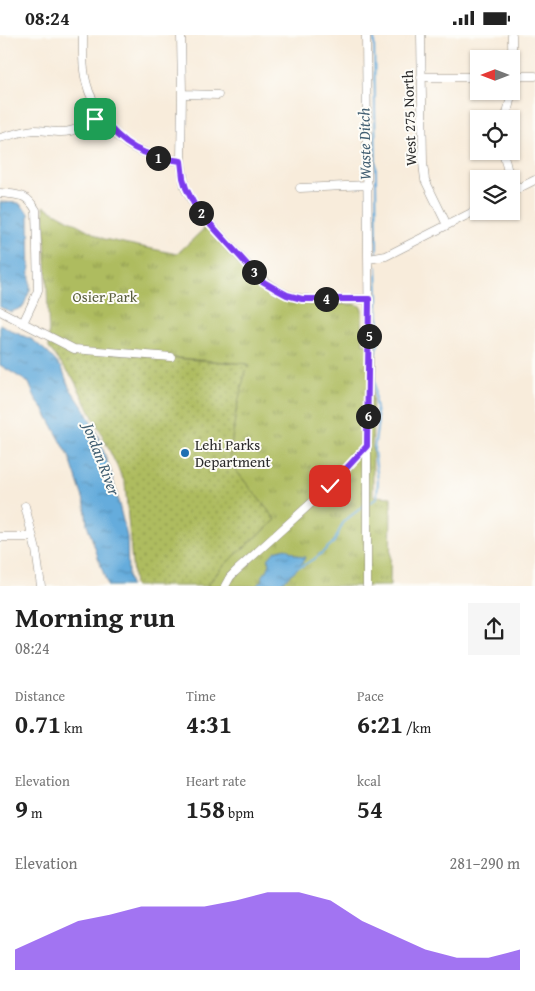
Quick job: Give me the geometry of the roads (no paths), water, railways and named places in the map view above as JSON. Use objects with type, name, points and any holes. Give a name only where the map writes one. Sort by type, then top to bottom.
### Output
[{"type":"street","points":[[83,35],[83,60],[88,88],[100,115],[112,130],[132,147],[146,154],[181,161]]},
{"type":"street","points":[[181,35],[181,161],[186,188],[196,208],[262,281],[287,295],[302,299],[369,299]]},
{"type":"street","points":[[366,35],[369,259],[367,586]]},
{"type":"street","name":"West 275 North","points":[[421,35],[423,163],[425,180],[446,225]]},
{"type":"street","points":[[512,35],[512,50]]},
{"type":"street","points":[[520,76],[535,76]]},
{"type":"street","points":[[421,77],[470,77]]},
{"type":"street","points":[[182,94],[218,95]]},
{"type":"street","points":[[0,138],[22,132],[72,131],[100,115]]},
{"type":"street","points":[[520,187],[535,180]]},
{"type":"street","points":[[300,188],[368,185]]},
{"type":"street","points":[[0,193],[19,195],[30,200],[36,210],[38,290],[23,323]]},
{"type":"street","points":[[369,259],[386,257],[470,213]]},
{"type":"street","points":[[0,311],[74,349],[172,357]]},
{"type":"street","points":[[225,586],[235,572],[330,486],[367,446]]},
{"type":"street","points":[[24,506],[33,537],[41,586]]},
{"type":"street","points":[[0,537],[33,537]]},
{"type":"water","points":[[0,202],[19,203],[29,213],[30,290],[23,307],[11,312],[0,307]]},
{"type":"water","name":"Jordan River","points":[[0,324],[33,340],[62,368],[69,387],[83,407],[98,436],[111,472],[127,537],[130,586],[107,586],[87,524],[85,504],[69,456],[44,410],[36,400],[29,383],[0,365]]},
{"type":"water","points":[[285,548],[305,557],[301,565],[280,586],[256,586],[263,580],[262,575],[267,571],[270,564],[268,559],[275,551]]},
{"type":"waterway","name":"Waste Ditch","points":[[374,35],[377,253]]},
{"type":"waterway","name":"Waste Ditch","points":[[370,503],[377,498],[378,480],[374,450],[378,421],[375,403],[374,359],[379,341],[377,267]]},
{"type":"waterway","name":"Waste Ditch","points":[[297,567],[317,557],[334,542],[344,521],[365,505]]},
{"type":"place","name":"Lehi Parks Department","points":[[185,453]]},
{"type":"park label","name":"Osier Park","points":[[105,296]]}]
